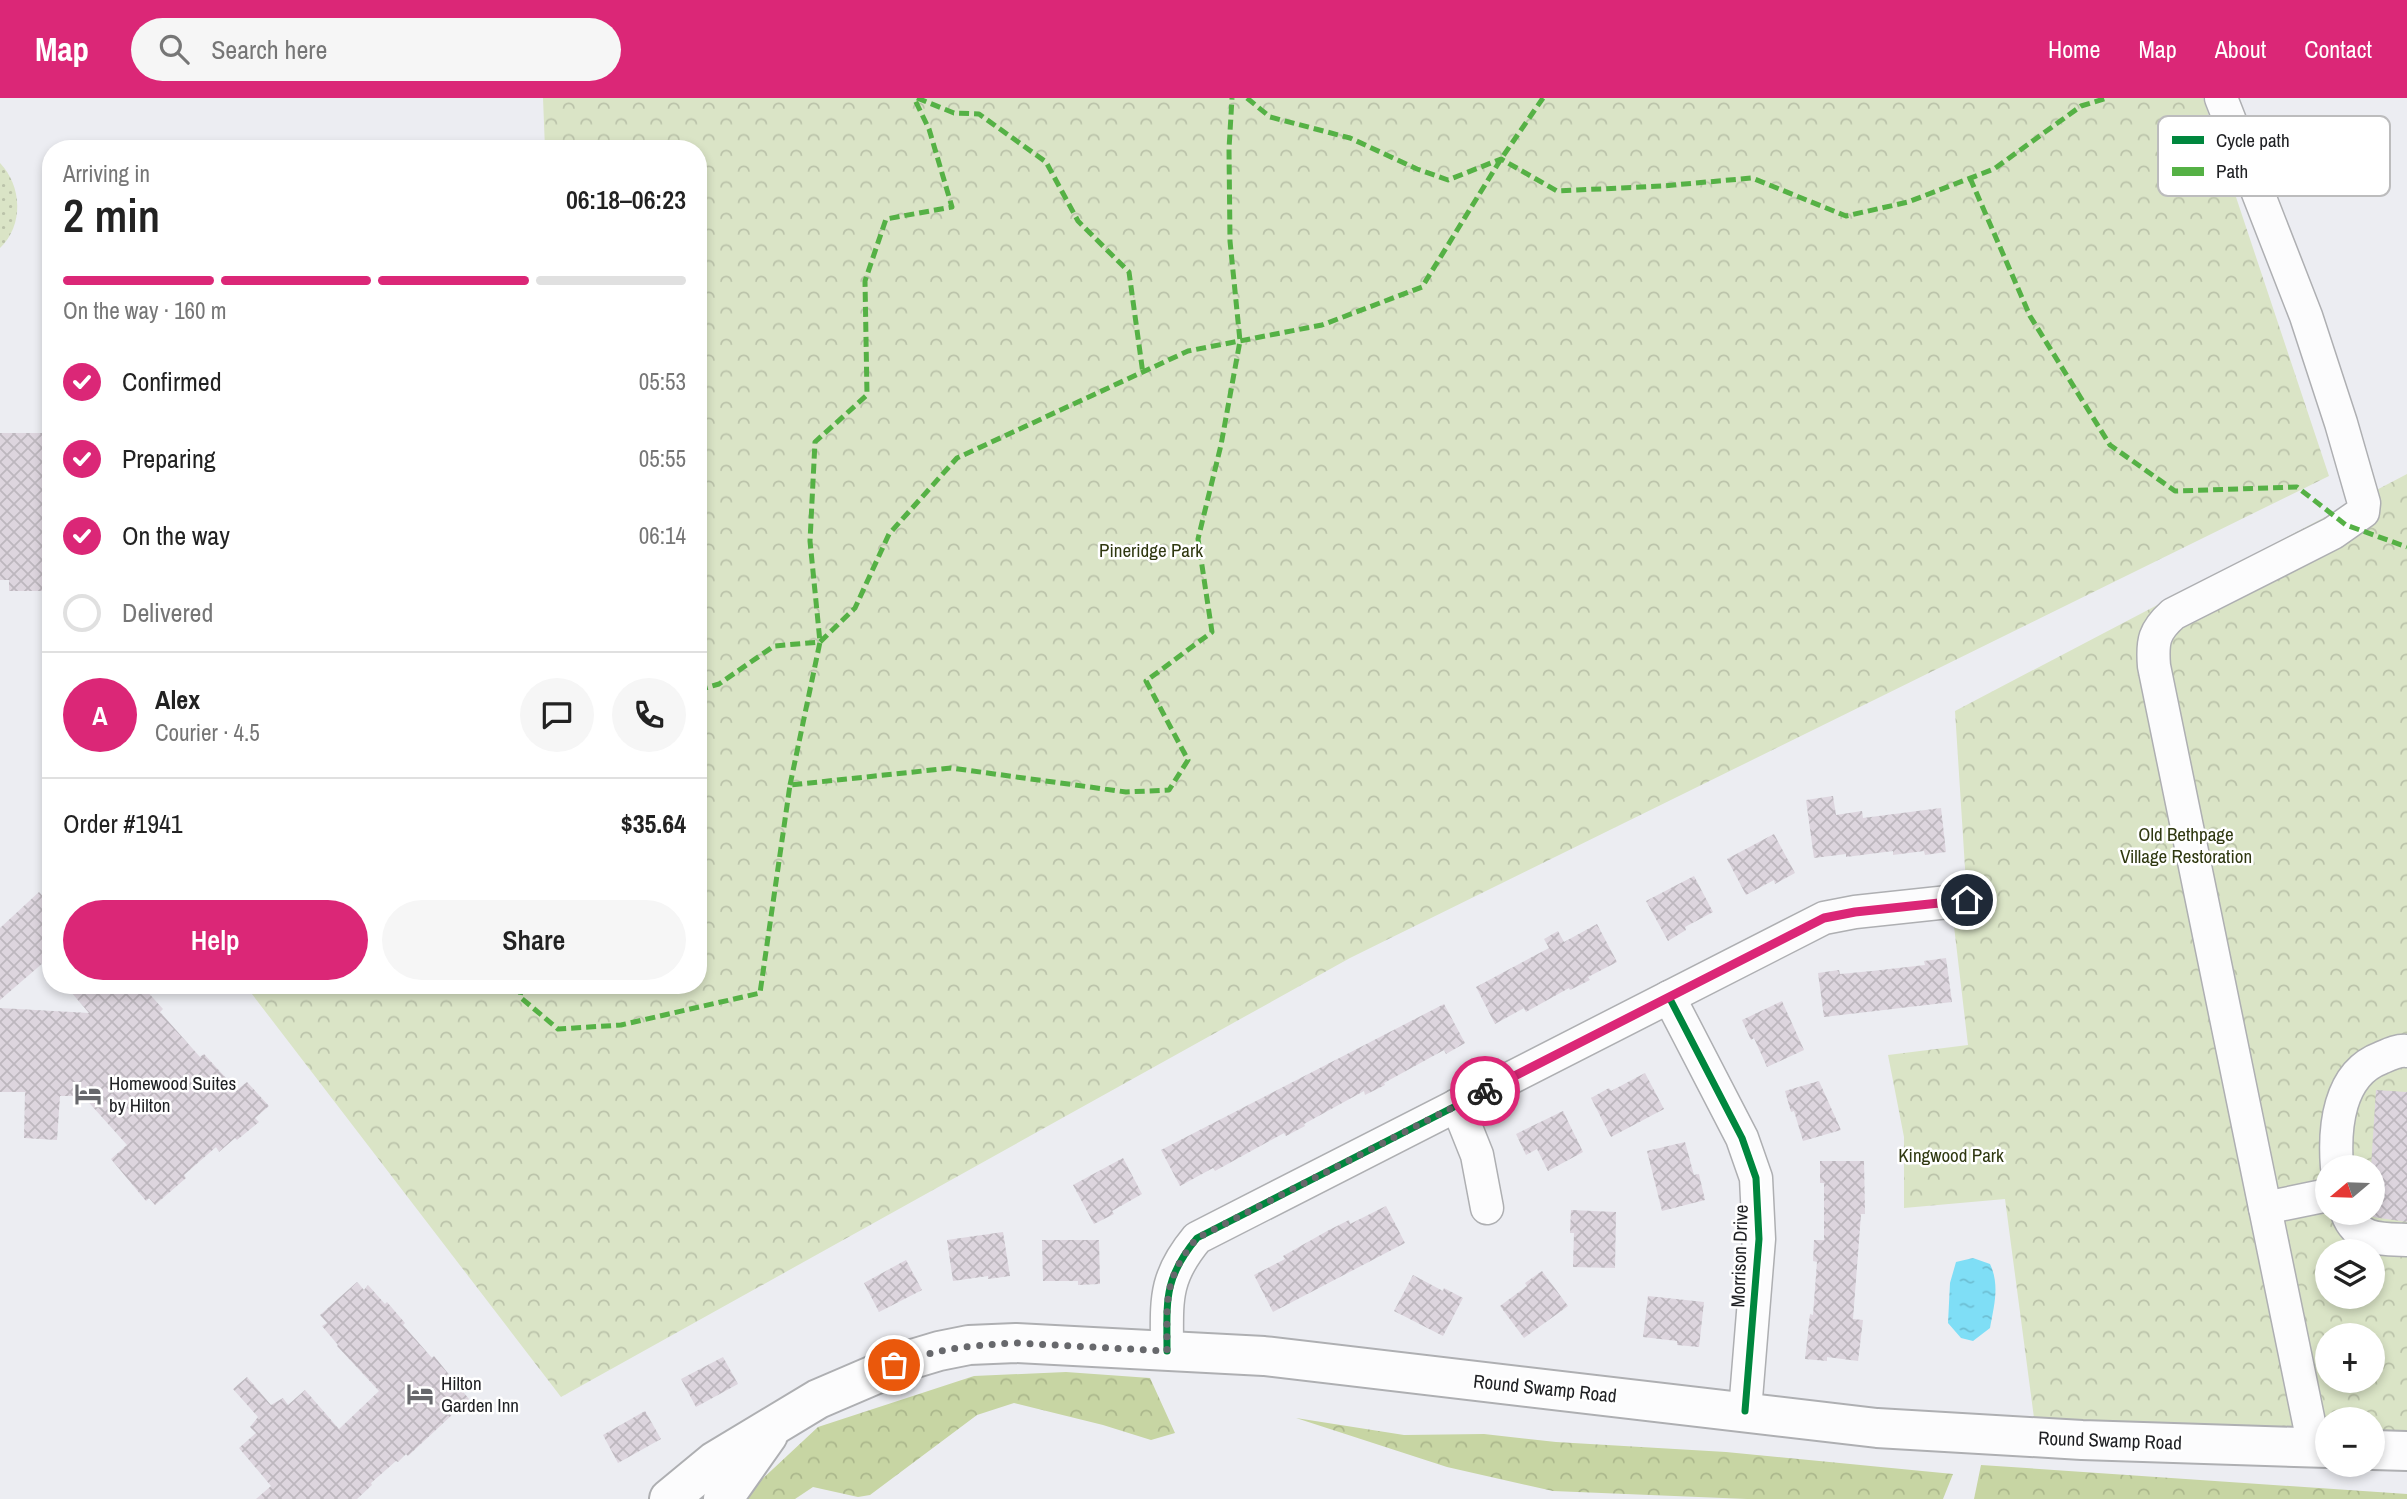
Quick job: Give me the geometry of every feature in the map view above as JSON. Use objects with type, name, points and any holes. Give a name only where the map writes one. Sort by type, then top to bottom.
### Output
[{"type":"main road","name":"Round Swamp Road","points":[[669,1499],[715,1461],[778,1421],[818,1399],[880,1371],[939,1350],[969,1345],[1016,1343],[1277,1358],[1877,1427],[2082,1440],[2315,1447]]},
{"type":"main road","name":"Round Swamp Road","points":[[702,1499],[778,1421]]},
{"type":"main road","points":[[723,1499],[778,1421]]},
{"type":"main road","points":[[2385,1450],[2407,1451]]},
{"type":"street","points":[[2221,98],[2226,116]]},
{"type":"street","points":[[2258,196],[2306,316],[2341,423],[2364,503],[2363,512],[2333,533],[2173,614],[2160,626],[2152,646],[2265,1208],[2315,1421]]},
{"type":"street","points":[[1167,1351],[1169,1286],[1181,1258],[1197,1238],[1824,918],[1967,900]]},
{"type":"street","name":"Morrison Drive","points":[[1669,997],[1742,1138],[1756,1178],[1759,1239],[1745,1410]]},
{"type":"street","points":[[2336,1155],[2335,1140],[2340,1107],[2353,1079],[2374,1060],[2400,1050],[2407,1051]]},
{"type":"street","points":[[1457,1105],[1477,1155],[1487,1208]]},
{"type":"street","points":[[2265,1208],[2315,1198]]},
{"type":"street","points":[[2353,1225],[2371,1239],[2407,1240]]},
{"type":"green space","name":"Pineridge Park","points":[[543,98],[2203,98],[2209,116],[2158,116],[2158,196],[2236,196],[2329,476],[1350,958],[561,1397],[252,994],[707,994],[707,140],[545,140]]},
{"type":"green space","points":[[0,163],[13,183],[17,206],[13,228],[0,248]]},
{"type":"green space","name":"Old Bethpage Village Restoration","points":[[2407,474],[2407,1442],[2385,1441],[2385,1407],[2315,1407],[2315,1440],[2036,1433],[2005,1199],[1904,1208],[1904,1137],[1888,1055],[1968,1045],[1951,901],[1967,899],[1955,711]]},
{"type":"green space","points":[[1066,1372],[1150,1378],[1175,1433],[1151,1440],[1014,1403],[977,1415],[870,1495],[858,1497],[813,1487],[795,1499],[741,1499],[818,1427],[974,1376]]},
{"type":"green space","points":[[1296,1418],[1404,1435],[1484,1434],[1556,1442],[1726,1452],[1953,1474],[1943,1499],[1747,1499],[1553,1491],[1447,1467]]},
{"type":"green space","points":[[1981,1465],[2407,1494],[2407,1499],[1974,1499]]},
{"type":"water","points":[[1973,1258],[1990,1264],[1995,1288],[1990,1328],[1973,1341],[1961,1338],[1948,1323],[1950,1283],[1956,1262]]},
{"type":"building","points":[[0,433],[42,433],[42,591],[9,591],[9,580],[0,580]]},
{"type":"building","points":[[1833,796],[1836,815],[1862,811],[1863,818],[1941,808],[1946,852],[1925,855],[1924,851],[1893,855],[1893,851],[1814,858],[1806,800]]},
{"type":"building","points":[[1774,834],[1795,873],[1775,884],[1774,880],[1746,895],[1727,859]]},
{"type":"building","points":[[1694,876],[1713,912],[1685,927],[1686,930],[1668,941],[1646,901]]},
{"type":"building","points":[[39,892],[42,895],[42,964],[0,1000],[0,928]]},
{"type":"building","points":[[1597,924],[1617,962],[1588,977],[1590,980],[1570,990],[1569,988],[1526,1012],[1524,1008],[1495,1024],[1476,987],[1549,948],[1544,939],[1558,931],[1564,942]]},
{"type":"building","points":[[1946,958],[1952,1002],[1824,1017],[1818,973],[1839,970],[1840,974],[1925,965],[1924,961]]},
{"type":"building","name":"Homewood Suites by Hilton","points":[[73,994],[150,994],[163,1009],[160,1012],[200,1057],[204,1054],[237,1090],[247,1082],[269,1106],[255,1118],[259,1122],[219,1152],[216,1147],[155,1205],[149,1198],[146,1201],[111,1159],[127,1145],[83,1096],[60,1096],[57,1140],[24,1138],[25,1092],[0,1092],[0,1008],[89,1013]]},
{"type":"building","points":[[1782,1001],[1804,1050],[1767,1067],[1754,1038],[1751,1040],[1742,1020]]},
{"type":"building","points":[[1444,1004],[1465,1043],[1446,1054],[1444,1050],[1384,1083],[1385,1085],[1365,1095],[1364,1091],[1286,1136],[1284,1133],[1215,1171],[1213,1168],[1180,1186],[1161,1150]]},
{"type":"building","points":[[1645,1073],[1664,1109],[1611,1137],[1591,1098]]},
{"type":"building","points":[[1819,1081],[1841,1130],[1803,1141],[1785,1091]]},
{"type":"building","points":[[2376,1090],[2407,1092],[2407,1222],[2385,1219],[2385,1155],[2372,1155]]},
{"type":"building","points":[[1563,1111],[1583,1152],[1548,1171],[1537,1149],[1526,1155],[1516,1134]]},
{"type":"building","points":[[1685,1142],[1694,1175],[1699,1174],[1705,1200],[1662,1211],[1647,1151]]},
{"type":"building","points":[[1123,1158],[1142,1194],[1112,1211],[1114,1214],[1094,1224],[1073,1185]]},
{"type":"building","points":[[1820,1161],[1864,1161],[1865,1214],[1861,1214],[1853,1319],[1863,1320],[1858,1361],[1827,1357],[1827,1361],[1805,1359],[1810,1314],[1813,1315],[1817,1262],[1813,1261],[1814,1240],[1824,1240],[1824,1183],[1820,1183]]},
{"type":"building","points":[[1386,1206],[1405,1243],[1273,1312],[1254,1275],[1285,1259],[1283,1256],[1329,1230],[1349,1220],[1350,1224]]},
{"type":"building","points":[[1571,1210],[1616,1212],[1615,1268],[1573,1267],[1574,1233],[1570,1233]]},
{"type":"building","points":[[1003,1232],[1010,1276],[953,1281],[947,1240]]},
{"type":"building","points":[[1042,1240],[1099,1240],[1100,1284],[1078,1285],[1078,1281],[1043,1281]]},
{"type":"building","points":[[906,1260],[922,1290],[879,1312],[864,1283]]},
{"type":"building","points":[[1542,1271],[1568,1306],[1524,1338],[1500,1306]]},
{"type":"building","points":[[1413,1275],[1463,1298],[1443,1336],[1394,1311]]},
{"type":"building","name":"Hilton Garden Inn","points":[[357,1282],[364,1290],[368,1285],[385,1304],[387,1302],[405,1323],[403,1325],[432,1358],[434,1356],[469,1399],[408,1456],[406,1454],[396,1461],[371,1483],[357,1499],[256,1499],[271,1486],[239,1448],[256,1433],[250,1427],[258,1417],[233,1389],[247,1377],[271,1405],[283,1398],[288,1405],[305,1390],[339,1429],[379,1391],[322,1326],[327,1323],[320,1315]]},
{"type":"building","points":[[1648,1296],[1704,1302],[1699,1347],[1643,1337]]},
{"type":"building","points":[[723,1357],[738,1384],[696,1407],[681,1379]]},
{"type":"building","points":[[645,1411],[661,1439],[618,1463],[603,1435]]},
{"type":"marked path","points":[[790,785],[820,642],[810,541],[815,442],[867,395],[865,281],[886,219],[952,207],[929,129],[914,98]]},
{"type":"marked path","points":[[917,98],[954,113],[979,114],[1046,162],[1078,221],[1129,272],[1143,374]]},
{"type":"marked path","points":[[520,994],[520,997],[558,1029],[621,1025],[760,993],[790,785],[951,768],[1126,792],[1169,790],[1188,760],[1146,681],[1212,632],[1198,539],[1221,445],[1240,341],[1230,241],[1229,149],[1232,98]]},
{"type":"marked path","points":[[1247,98],[1270,117],[1350,138],[1417,169],[1448,180],[1501,159],[1557,191],[1752,178],[1846,216],[1908,202],[1994,169],[2081,106],[2107,98]]},
{"type":"marked path","points":[[707,687],[719,684],[774,646],[820,642],[855,608],[889,534],[957,458],[1188,351],[1322,325],[1422,287],[1501,159],[1543,98]]},
{"type":"marked path","points":[[1970,178],[2030,316],[2110,445],[2175,491],[2297,487],[2346,525],[2407,547]]},
{"type":"cycle path","points":[[1167,1351],[1169,1291],[1178,1266],[1197,1238],[1824,918],[1967,900]]},
{"type":"cycle path","points":[[1669,997],[1742,1138],[1756,1178],[1759,1239],[1745,1411]]},
{"type":"way so far","points":[[894,1365],[939,1350],[969,1345],[1016,1343],[1167,1351],[1169,1286],[1181,1258],[1197,1238],[1485,1091]]},
{"type":"place","name":"Homewood Suites by Hilton","points":[[88,1094]]},
{"type":"place","name":"Hilton Garden Inn","points":[[420,1394]]},
{"type":"route","points":[[1485,1091],[1824,918],[1967,900]]},
{"type":"park label","name":"Kingwood Park","points":[[1951,1155]]}]
